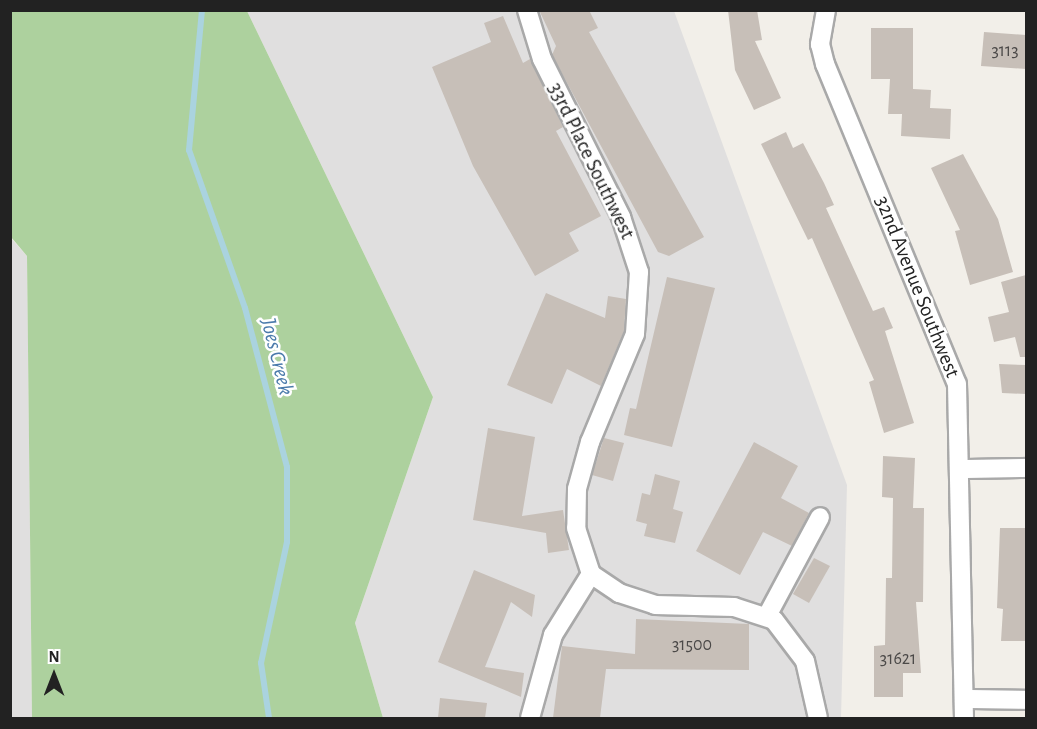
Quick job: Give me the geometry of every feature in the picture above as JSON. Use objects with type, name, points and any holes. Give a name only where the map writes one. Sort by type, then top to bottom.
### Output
[{"type":"street","name":"33rd Place Southwest","points":[[527,10],[542,59],[624,224],[639,272],[635,334],[590,442],[577,489],[576,528],[591,574]]},
{"type":"street","name":"32nd Avenue Southwest","points":[[826,10],[820,44],[825,64],[957,384],[962,469],[964,718]]},
{"type":"street","points":[[962,469],[1026,468]]},
{"type":"street","points":[[767,616],[820,517]]},
{"type":"street","points":[[530,718],[554,635],[591,574],[620,593],[655,605],[734,607],[767,616],[801,653],[818,718]]},
{"type":"street","points":[[964,699],[1026,699]]},
{"type":"shaded area","points":[[247,11],[674,11],[847,485],[841,718],[383,718],[355,623],[433,397]]},
{"type":"shaded area","points":[[10,237],[27,256],[32,718],[10,718]]},
{"type":"green space","points":[[10,11],[247,11],[433,397],[355,623],[383,718],[32,718],[27,256],[11,237]]},
{"type":"building","points":[[539,10],[589,10],[598,28],[589,32],[704,237],[669,256],[658,252],[552,55],[556,46]]},
{"type":"building","points":[[728,10],[757,10],[762,40],[755,41],[781,98],[754,110],[735,70]]},
{"type":"building","points":[[503,16],[523,63],[530,59],[563,127],[556,131],[601,216],[569,233],[579,251],[535,276],[473,166],[432,67],[491,42],[484,23]]},
{"type":"building","points":[[871,28],[913,28],[913,89],[931,90],[930,108],[951,109],[950,139],[901,136],[902,114],[888,114],[890,79],[871,79]]},
{"type":"building","points":[[984,32],[1026,35],[1026,69],[981,66]]},
{"type":"building","points":[[786,132],[793,148],[803,143],[824,183],[834,205],[826,208],[873,311],[884,307],[893,328],[885,331],[914,423],[884,433],[869,382],[874,380],[812,238],[808,240],[761,144]]},
{"type":"building","points":[[963,154],[998,219],[1013,272],[970,285],[955,231],[960,230],[931,168]]},
{"type":"building","points":[[1026,275],[1026,357],[1020,357],[1015,337],[994,342],[988,317],[1009,312],[1001,282]]},
{"type":"building","points":[[667,277],[715,288],[672,447],[624,435],[630,408],[636,409]]},
{"type":"building","points":[[546,293],[605,318],[608,296],[626,299],[624,331],[601,386],[567,369],[552,404],[507,385]]},
{"type":"building","points":[[999,364],[1026,365],[1026,394],[1002,393]]},
{"type":"building","points":[[488,428],[535,437],[522,516],[563,510],[569,550],[548,553],[546,533],[473,520]]},
{"type":"building","points":[[604,438],[624,443],[613,481],[592,475]]},
{"type":"building","points":[[754,442],[798,466],[781,498],[809,513],[792,546],[763,532],[740,575],[696,551]]},
{"type":"building","points":[[883,456],[915,458],[913,508],[924,508],[923,602],[916,602],[921,673],[903,673],[903,697],[874,697],[874,646],[885,645],[886,578],[892,578],[893,498],[882,497]]},
{"type":"building","points":[[655,474],[680,481],[673,509],[683,512],[675,543],[644,536],[647,524],[636,521],[642,493],[650,495]]},
{"type":"building","points":[[1000,528],[1026,528],[1026,641],[1001,641],[1003,609],[997,608]]},
{"type":"building","points":[[814,558],[830,566],[809,603],[793,594]]},
{"type":"building","points":[[474,570],[535,595],[532,617],[511,602],[485,667],[524,673],[521,697],[438,662]]},
{"type":"building","points":[[636,619],[749,624],[749,670],[606,669],[600,718],[553,718],[562,646],[635,654]]},
{"type":"building","points":[[440,698],[487,703],[485,718],[438,718]]},
{"type":"waterway","name":"Joes Creek","points":[[202,10],[189,150],[245,308],[287,467],[287,542],[261,663],[269,718]]}]
